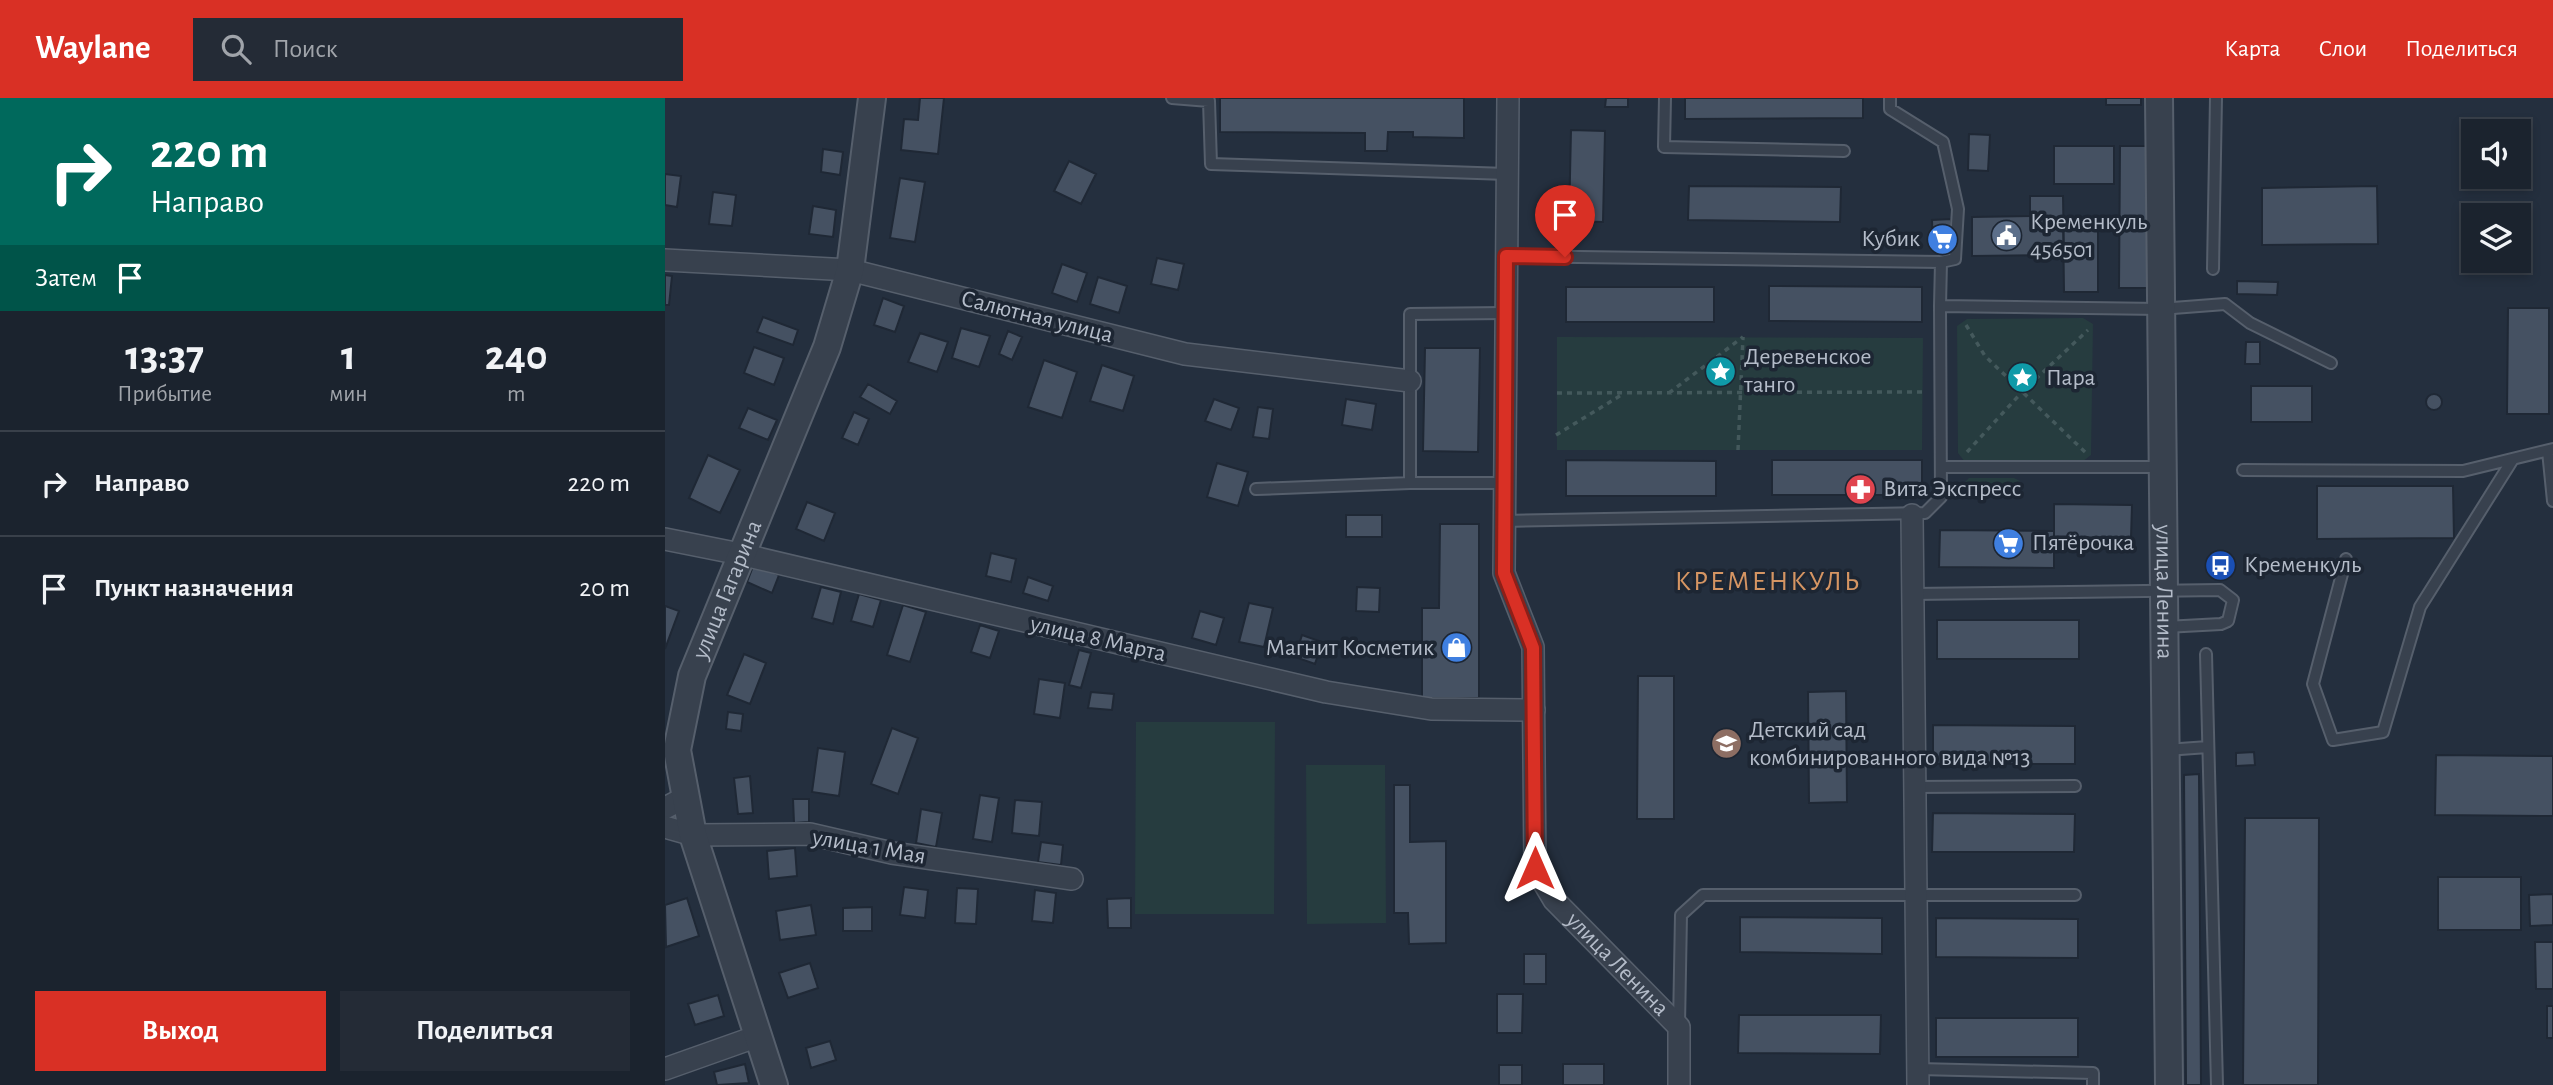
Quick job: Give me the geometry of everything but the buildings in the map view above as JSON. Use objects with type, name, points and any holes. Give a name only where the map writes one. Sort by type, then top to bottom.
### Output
[{"type":"street","name":"улица Гагарина","points":[[774,1085],[693,835],[676,803],[677,750],[692,676],[827,347],[850,270],[873,98]]},
{"type":"street","name":"улица Ленина","points":[[1508,98],[1504,573],[1533,648],[1535,868],[1554,900],[1679,1027],[1679,1085]]},
{"type":"street","name":"улица Ленина","points":[[2159,98],[2169,1085]]},
{"type":"street","name":"Салютная улица","points":[[665,260],[850,270],[1185,354],[1410,382]]},
{"type":"street","points":[[1912,515],[1918,1077]]},
{"type":"street","name":"улица 8 Марта","points":[[665,539],[740,554],[1326,692],[1431,709],[1534,710]]},
{"type":"street","name":"улица 1 Мая","points":[[665,827],[693,835],[810,834],[892,852],[1072,879]]},
{"type":"street","points":[[665,1069],[758,1036]]},
{"type":"lane","points":[[1172,98],[1209,101],[1211,164],[1507,174]]},
{"type":"lane","points":[[1665,98],[1664,147],[1844,151]]},
{"type":"lane","points":[[1506,256],[1941,262],[1955,259],[1958,209],[1943,142],[1890,109],[1890,98]]},
{"type":"lane","points":[[2213,269],[2216,98]]},
{"type":"lane","points":[[1504,521],[1925,513],[1941,497],[1941,262]]},
{"type":"lane","points":[[1940,306],[2160,309],[2225,304],[2250,323],[2331,363]]},
{"type":"lane","points":[[1410,483],[1410,314],[1506,313]]},
{"type":"lane","points":[[2243,470],[2463,471],[2550,450],[2553,501]]},
{"type":"lane","points":[[2346,559],[2313,684],[2333,740],[2383,732],[2420,607],[2513,459]]},
{"type":"lane","points":[[1941,467],[2162,467]]},
{"type":"lane","points":[[1256,489],[1410,483],[1504,483]]},
{"type":"lane","points":[[1913,594],[2220,590],[2233,600],[2228,621],[2221,624],[2164,627]]},
{"type":"lane","points":[[2206,654],[2217,1085]]},
{"type":"lane","points":[[2165,750],[2209,747]]},
{"type":"lane","points":[[1914,787],[2075,786]]},
{"type":"lane","points":[[1679,1027],[1681,915],[1703,895],[2075,895]]},
{"type":"lane","points":[[1918,1077],[2093,1073],[2093,1085]]},
{"type":"path","points":[[1966,326],[1985,356],[2088,455]]},
{"type":"path","points":[[1964,454],[2023,391],[2088,330]]},
{"type":"path","points":[[1668,393],[1743,337],[1738,450]]},
{"type":"path","points":[[1557,393],[1922,392]]},
{"type":"path","points":[[1556,435],[1625,393]]},
{"type":"green space","points":[[2083,318],[2093,324],[2091,455],[2082,462],[1965,462],[1958,453],[1957,326],[1967,319]]},
{"type":"green space","points":[[1557,337],[1923,338],[1922,450],[1557,450]]},
{"type":"green space","points":[[1969,478],[2014,478],[2020,481],[2020,485],[2016,489],[1969,490],[1964,483]]},
{"type":"green space","points":[[1136,722],[1275,722],[1274,914],[1135,914]]},
{"type":"green space","points":[[1306,765],[1385,765],[1386,923],[1307,924]]},
{"type":"place","name":"Кременкуль 456501","points":[[2007,236]]},
{"type":"place","name":"Кубик","points":[[1943,239]]},
{"type":"place","name":"Деревенское танго","points":[[1721,371]]},
{"type":"place","name":"Пара","points":[[2023,378]]},
{"type":"place","name":"Вита Экспресс","points":[[1860,489]]},
{"type":"place","name":"Пятёрочка","points":[[2009,543]]},
{"type":"place","name":"Кременкуль","points":[[2221,565]]},
{"type":"place","name":"Магнит Косметик","points":[[1457,648]]},
{"type":"place","name":"Детский сад комбинированного вида №13","points":[[1726,744]]},
{"type":"district","name":"КРЕМЕНКУЛЬ","points":[[1768,582]]},
{"type":"route","points":[[1535,868],[1533,648],[1504,573],[1506,256],[1565,257]]}]
